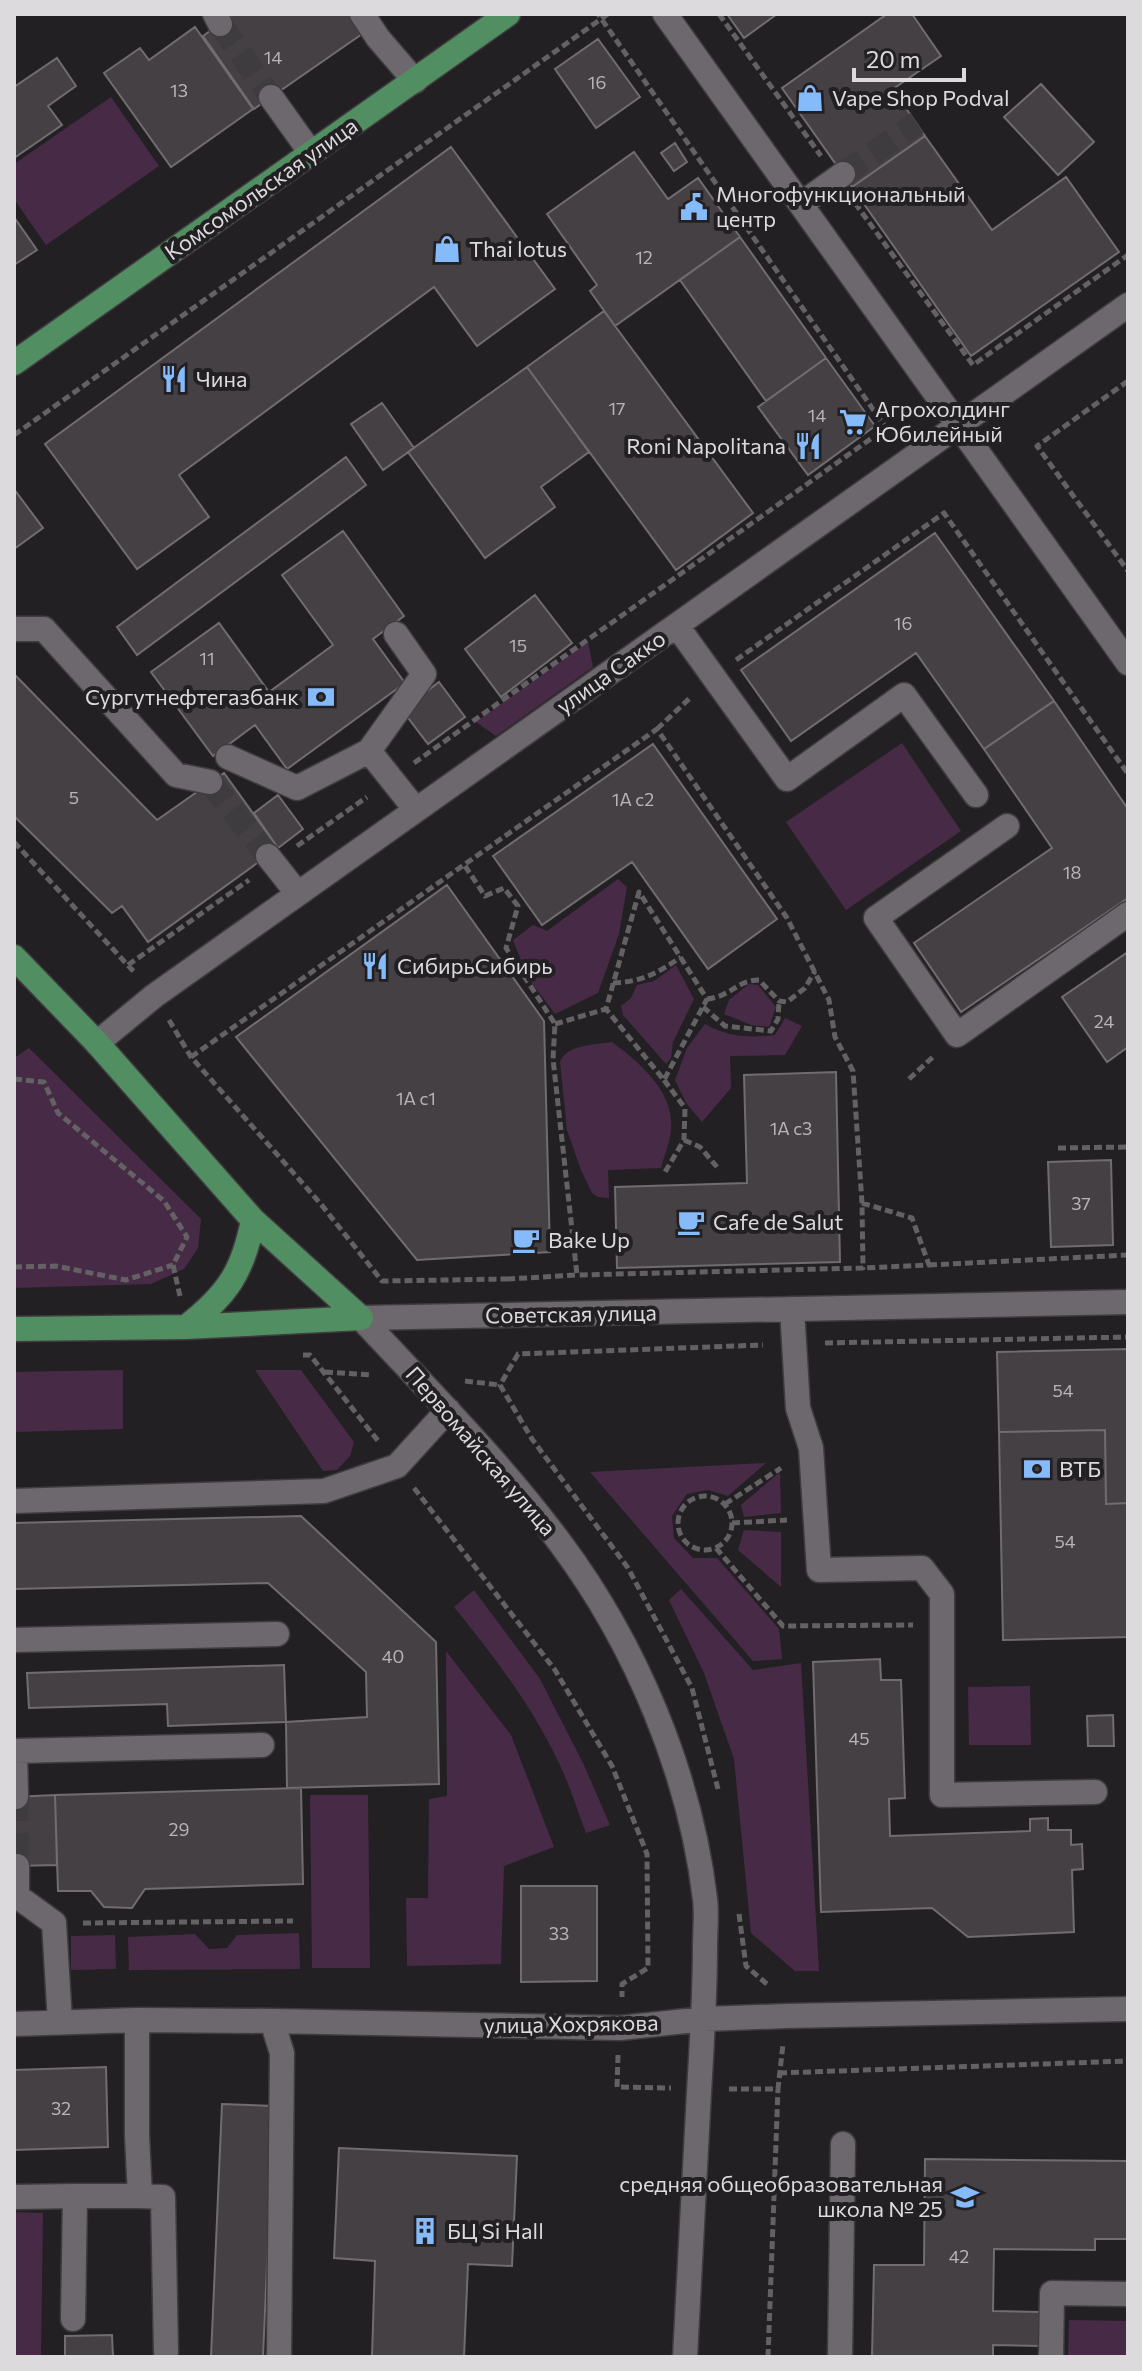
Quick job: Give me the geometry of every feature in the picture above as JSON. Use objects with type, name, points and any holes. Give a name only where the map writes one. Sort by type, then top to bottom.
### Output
[{"type":"main road","name":"Комсомольская улица","points":[[14,363],[508,14]]},
{"type":"main road","name":"Первомайская улица","points":[[14,957],[97,1043],[253,1220],[361,1318]]},
{"type":"main road","points":[[186,1327],[215,1304],[237,1273],[253,1220]]},
{"type":"main road","name":"Советская улица","points":[[14,1329],[186,1327],[361,1318]]},
{"type":"street","points":[[362,14],[415,81]]},
{"type":"street","points":[[665,14],[1128,663]]},
{"type":"street","points":[[271,97],[311,153]]},
{"type":"street","points":[[801,204],[843,174]]},
{"type":"street","name":"улица Сакко","points":[[97,1043],[154,996],[1128,305]]},
{"type":"street","points":[[677,626],[787,779],[904,695],[976,795]]},
{"type":"street","points":[[14,629],[44,629],[176,775],[210,782]]},
{"type":"street","points":[[228,757],[297,788],[369,751],[424,674],[396,634]]},
{"type":"street","points":[[369,751],[416,810]]},
{"type":"street","points":[[1007,826],[876,918],[957,1035],[1128,914]]},
{"type":"street","points":[[271,860],[298,894]]},
{"type":"street","name":"Советская улица","points":[[361,1318],[1128,1302]]},
{"type":"street","points":[[792,1309],[798,1408],[811,1448],[819,1570],[922,1568],[942,1594],[942,1795],[1095,1792]]},
{"type":"street","name":"Первомайская улица","points":[[361,1318],[448,1410],[563,1545],[617,1633],[656,1714],[677,1775],[694,1837],[705,1900],[705,2019],[685,2357]]},
{"type":"street","points":[[14,1501],[324,1491],[397,1466],[448,1410]]},
{"type":"street","points":[[14,1640],[277,1634]]},
{"type":"street","points":[[16,1797],[15,1751],[262,1745]]},
{"type":"street","points":[[17,1866],[16,1894],[54,1923],[60,2022]]},
{"type":"street","name":"улица Хохрякова","points":[[14,2024],[137,2020],[620,2028],[705,2019],[1128,2009]]},
{"type":"street","points":[[137,2020],[140,2196]]},
{"type":"street","points":[[272,2021],[282,2053],[279,2357]]},
{"type":"street","points":[[840,2357],[843,2144]]},
{"type":"street","points":[[73,2319],[75,2196]]},
{"type":"street","points":[[14,2197],[163,2197],[166,2352]]},
{"type":"street","points":[[1051,2357],[1052,2293],[1128,2294]]},
{"type":"path","points":[[14,435],[603,15],[886,428],[392,780],[271,860],[128,965]]},
{"type":"path","points":[[973,365],[1128,255]]},
{"type":"path","points":[[1128,381],[1037,446],[1128,571]]},
{"type":"path","points":[[191,1057],[657,729],[713,676],[944,513],[1128,774]]},
{"type":"path","points":[[657,729],[787,918],[829,1000],[835,1037],[853,1071],[863,1268]]},
{"type":"path","points":[[14,842],[154,996],[191,1057],[320,1203],[382,1281],[863,1268],[1128,1255]]},
{"type":"path","points":[[465,866],[485,896],[504,888],[518,906],[506,948],[555,1024],[553,1059],[577,1275]]},
{"type":"path","points":[[606,1009],[639,892],[707,999]]},
{"type":"path","points":[[613,983],[632,982],[657,974],[681,957]]},
{"type":"path","points":[[707,999],[723,997],[747,980],[759,980],[779,1001],[787,1002],[805,988],[815,971]]},
{"type":"path","points":[[664,1080],[707,999]]},
{"type":"path","points":[[703,1007],[725,1026],[771,1031],[778,1019],[779,1001]]},
{"type":"path","points":[[555,1024],[606,1009]]},
{"type":"path","points":[[606,1009],[685,1108],[684,1140],[665,1172]]},
{"type":"path","points":[[909,1079],[934,1057]]},
{"type":"path","points":[[14,1079],[44,1082],[58,1113],[164,1201],[187,1237],[173,1265],[186,1327]]},
{"type":"path","points":[[684,1140],[700,1147],[717,1167]]},
{"type":"path","points":[[1058,1148],[1128,1147]]},
{"type":"path","points":[[862,1203],[912,1218],[929,1265]]},
{"type":"path","points":[[14,1267],[56,1266],[126,1280],[173,1265]]},
{"type":"path","points":[[508,1279],[518,1354],[500,1385],[532,1439],[628,1568],[692,1688],[720,1801]]},
{"type":"path","points":[[518,1354],[1128,1337]]},
{"type":"path","points":[[295,1355],[310,1355],[555,1670],[612,1766],[647,1854],[648,1968],[622,1984]]},
{"type":"path","points":[[725,1504],[811,1448]]},
{"type":"path","points":[[701,1496],[714,1497],[725,1504],[732,1523],[726,1541],[716,1548],[703,1550],[691,1547],[684,1540],[678,1522],[688,1502],[701,1496]]},
{"type":"path","points":[[732,1523],[815,1519]]},
{"type":"path","points":[[716,1548],[783,1626],[942,1624]]},
{"type":"path","points":[[738,1905],[746,1966],[771,1987]]},
{"type":"path","points":[[54,1923],[293,1921]]},
{"type":"path","points":[[779,2073],[1128,2061]]},
{"type":"path","points":[[768,2357],[778,2089]]},
{"type":"shaded area","points":[[111,97],[159,166],[46,245],[14,199],[14,164]]},
{"type":"shaded area","points":[[588,642],[593,667],[496,736],[476,722]]},
{"type":"shaded area","points":[[902,743],[961,831],[846,910],[786,822]]},
{"type":"shaded area","points":[[618,879],[627,887],[619,934],[598,993],[555,1014],[528,978],[513,940],[533,925],[547,931]]},
{"type":"shaded area","points":[[676,965],[694,999],[666,1064],[623,1015],[621,1006],[631,998],[637,985],[654,981]]},
{"type":"shaded area","points":[[749,984],[758,985],[776,1007],[769,1027],[751,1025],[724,1014],[729,1000]]},
{"type":"shaded area","points":[[785,1018],[802,1026],[785,1055],[730,1056],[731,1088],[702,1122],[686,1103],[675,1080],[687,1048],[705,1024],[730,1034],[765,1036],[775,1035]]},
{"type":"shaded area","points":[[612,1042],[653,1079],[667,1103],[671,1130],[661,1168],[608,1170],[609,1198],[592,1193],[581,1170],[567,1130],[560,1062],[575,1049]]},
{"type":"shaded area","points":[[29,1048],[201,1219],[198,1248],[184,1269],[151,1284],[14,1288],[14,1058]]},
{"type":"shaded area","points":[[123,1370],[123,1429],[14,1432],[14,1372]]},
{"type":"shaded area","points":[[255,1370],[301,1370],[354,1442],[350,1456],[337,1470],[323,1471]]},
{"type":"shaded area","points":[[766,1463],[728,1496],[708,1490],[687,1494],[672,1516],[674,1538],[693,1558],[717,1558],[779,1629],[782,1659],[753,1661],[590,1472]]},
{"type":"shaded area","points":[[780,1472],[781,1513],[744,1517],[741,1505]]},
{"type":"shaded area","points":[[744,1530],[781,1532],[781,1587],[738,1550]]},
{"type":"shaded area","points":[[681,1589],[753,1670],[801,1663],[819,1971],[795,1971],[751,1933],[734,1759],[704,1673],[669,1600]]},
{"type":"shaded area","points":[[474,1590],[540,1679],[583,1763],[610,1825],[586,1833],[563,1771],[537,1721],[454,1607]]},
{"type":"shaded area","points":[[446,1651],[511,1735],[554,1847],[504,1866],[501,1964],[407,1966],[406,1898],[428,1898],[429,1799],[447,1796]]},
{"type":"shaded area","points":[[1030,1686],[1031,1745],[969,1745],[968,1687]]},
{"type":"shaded area","points":[[310,1795],[368,1795],[370,1968],[312,1968]]},
{"type":"shaded area","points":[[299,1933],[300,1969],[129,1970],[128,1937],[195,1934],[209,1949],[227,1948],[237,1935]]},
{"type":"shaded area","points":[[115,1935],[116,1969],[71,1970],[71,1936]]},
{"type":"shaded area","points":[[14,2212],[43,2213],[41,2357],[14,2357]]},
{"type":"shaded area","points":[[1069,2320],[1128,2321],[1128,2357],[1068,2357]]},
{"type":"building","points":[[234,14],[348,14],[362,34],[254,109],[203,36]]},
{"type":"building","points":[[727,14],[777,14],[744,38]]},
{"type":"building","points":[[887,14],[912,14],[941,56],[893,89],[925,136],[852,187],[782,88]]},
{"type":"building","points":[[195,27],[253,109],[171,167],[104,73],[140,48],[149,60]]},
{"type":"building","points":[[598,39],[640,97],[596,128],[555,69]]},
{"type":"building","points":[[57,58],[76,86],[48,106],[62,125],[14,158],[14,87]]},
{"type":"building","points":[[1041,84],[1094,142],[1058,175],[1004,117]]},
{"type":"building","points":[[925,136],[992,230],[1066,177],[1119,252],[971,356],[852,187]]},
{"type":"building","points":[[675,143],[687,162],[674,171],[661,153]]},
{"type":"building","points":[[451,147],[555,289],[477,346],[434,287],[179,475],[209,517],[137,569],[45,444]]},
{"type":"building","points":[[634,152],[668,199],[698,178],[740,237],[615,326],[590,291],[597,285],[547,214]]},
{"type":"building","points":[[14,217],[37,250],[14,265]]},
{"type":"building","points":[[740,237],[826,358],[766,401],[680,280]]},
{"type":"building","points":[[604,311],[753,513],[676,570],[527,367]]},
{"type":"building","points":[[826,358],[875,426],[808,475],[758,407]]},
{"type":"building","points":[[527,367],[589,452],[541,487],[555,507],[485,558],[408,452]]},
{"type":"building","points":[[382,403],[414,448],[383,470],[351,424]]},
{"type":"building","points":[[346,457],[366,485],[137,655],[117,627]]},
{"type":"building","points":[[14,489],[43,528],[14,549]]},
{"type":"building","points":[[343,531],[404,616],[373,639],[405,683],[287,769],[255,725],[213,756],[151,672],[219,623],[269,692],[333,645],[282,575]]},
{"type":"building","points":[[935,533],[1054,701],[984,749],[916,653],[791,741],[741,670]]},
{"type":"building","points":[[535,595],[572,643],[501,697],[465,649]]},
{"type":"building","points":[[14,674],[157,820],[224,773],[278,848],[148,942],[122,906],[112,913],[14,816]]},
{"type":"building","points":[[439,682],[465,717],[428,744],[402,710]]},
{"type":"building","points":[[1054,701],[1128,809],[1128,898],[961,1012],[914,943],[1052,848],[984,749]]},
{"type":"building","points":[[653,744],[777,919],[708,969],[632,862],[542,925],[493,856]]},
{"type":"building","points":[[278,795],[303,829],[278,848],[254,813]]},
{"type":"building","points":[[447,885],[544,1021],[550,1252],[417,1260],[236,1037]]},
{"type":"building","points":[[1128,952],[1128,1047],[1107,1062],[1062,997]]},
{"type":"building","points":[[836,1072],[840,1262],[617,1268],[615,1187],[747,1183],[744,1075]]},
{"type":"building","points":[[1111,1160],[1113,1245],[1051,1247],[1048,1162]]},
{"type":"building","points":[[1128,1349],[1128,1503],[1106,1504],[1105,1430],[999,1432],[997,1352]]},
{"type":"building","points":[[1105,1430],[1106,1504],[1128,1503],[1128,1637],[1003,1640],[999,1432]]},
{"type":"building","points":[[301,1516],[436,1642],[439,1784],[287,1788],[286,1722],[367,1717],[366,1672],[268,1583],[14,1589],[14,1523]]},
{"type":"building","points":[[880,1659],[881,1680],[901,1680],[905,1798],[889,1799],[890,1836],[1030,1831],[1030,1819],[1048,1818],[1048,1830],[1071,1830],[1071,1845],[1082,1844],[1083,1869],[1072,1870],[1074,1932],[968,1937],[932,1908],[821,1912],[813,1662]]},
{"type":"building","points":[[284,1665],[286,1722],[168,1726],[167,1704],[29,1708],[27,1673]]},
{"type":"building","points":[[1113,1715],[1114,1746],[1088,1746],[1087,1716]]},
{"type":"building","points":[[301,1788],[303,1884],[145,1889],[132,1908],[104,1907],[91,1891],[58,1891],[55,1795]]},
{"type":"building","points":[[55,1795],[57,1865],[14,1866],[14,1797]]},
{"type":"building","points":[[521,1886],[597,1886],[597,1981],[521,1982]]},
{"type":"building","points":[[106,2067],[108,2147],[14,2150],[14,2070]]},
{"type":"building","points":[[222,2104],[274,2106],[263,2357],[211,2357]]},
{"type":"building","name":"БЦ Si Hall","points":[[339,2148],[517,2156],[512,2266],[468,2264],[464,2357],[372,2357],[375,2261],[334,2258]]},
{"type":"building","points":[[925,2159],[1128,2161],[1128,2239],[1095,2239],[1095,2250],[994,2249],[993,2311],[1041,2312],[1040,2346],[993,2345],[993,2357],[872,2357],[874,2265],[924,2265]]},
{"type":"building","points":[[112,2335],[113,2357],[65,2357],[65,2336]]},
{"type":"tunnel","points":[[220,24],[271,97]]},
{"type":"tunnel","points":[[843,174],[917,123]]},
{"type":"tunnel","points":[[210,782],[268,856]]},
{"type":"tunnel","points":[[16,1797],[17,1866]]},
{"type":"place","name":"Vape Shop Podval","points":[[810,98]]},
{"type":"place","name":"Многофункциональный центр","points":[[694,207]]},
{"type":"place","name":"Thai lotus","points":[[447,249]]},
{"type":"place","name":"Чина","points":[[174,379]]},
{"type":"place","name":"Агрохолдинг Юбилейный","points":[[853,422]]},
{"type":"place","name":"Roni Napolitana","points":[[808,446]]},
{"type":"place","name":"Сургутнефтегазбанк","points":[[321,697]]},
{"type":"place","name":"СибирьСибирь","points":[[375,966]]},
{"type":"place","name":"Cafe de Salut","points":[[691,1222]]},
{"type":"place","name":"Bake Up","points":[[526,1240]]},
{"type":"place","name":"ВТБ","points":[[1037,1469]]},
{"type":"place","name":"средняя общеобразовательная школа № 25","points":[[965,2197]]},
{"type":"place","name":"БЦ Si Hall","points":[[425,2231]]}]
